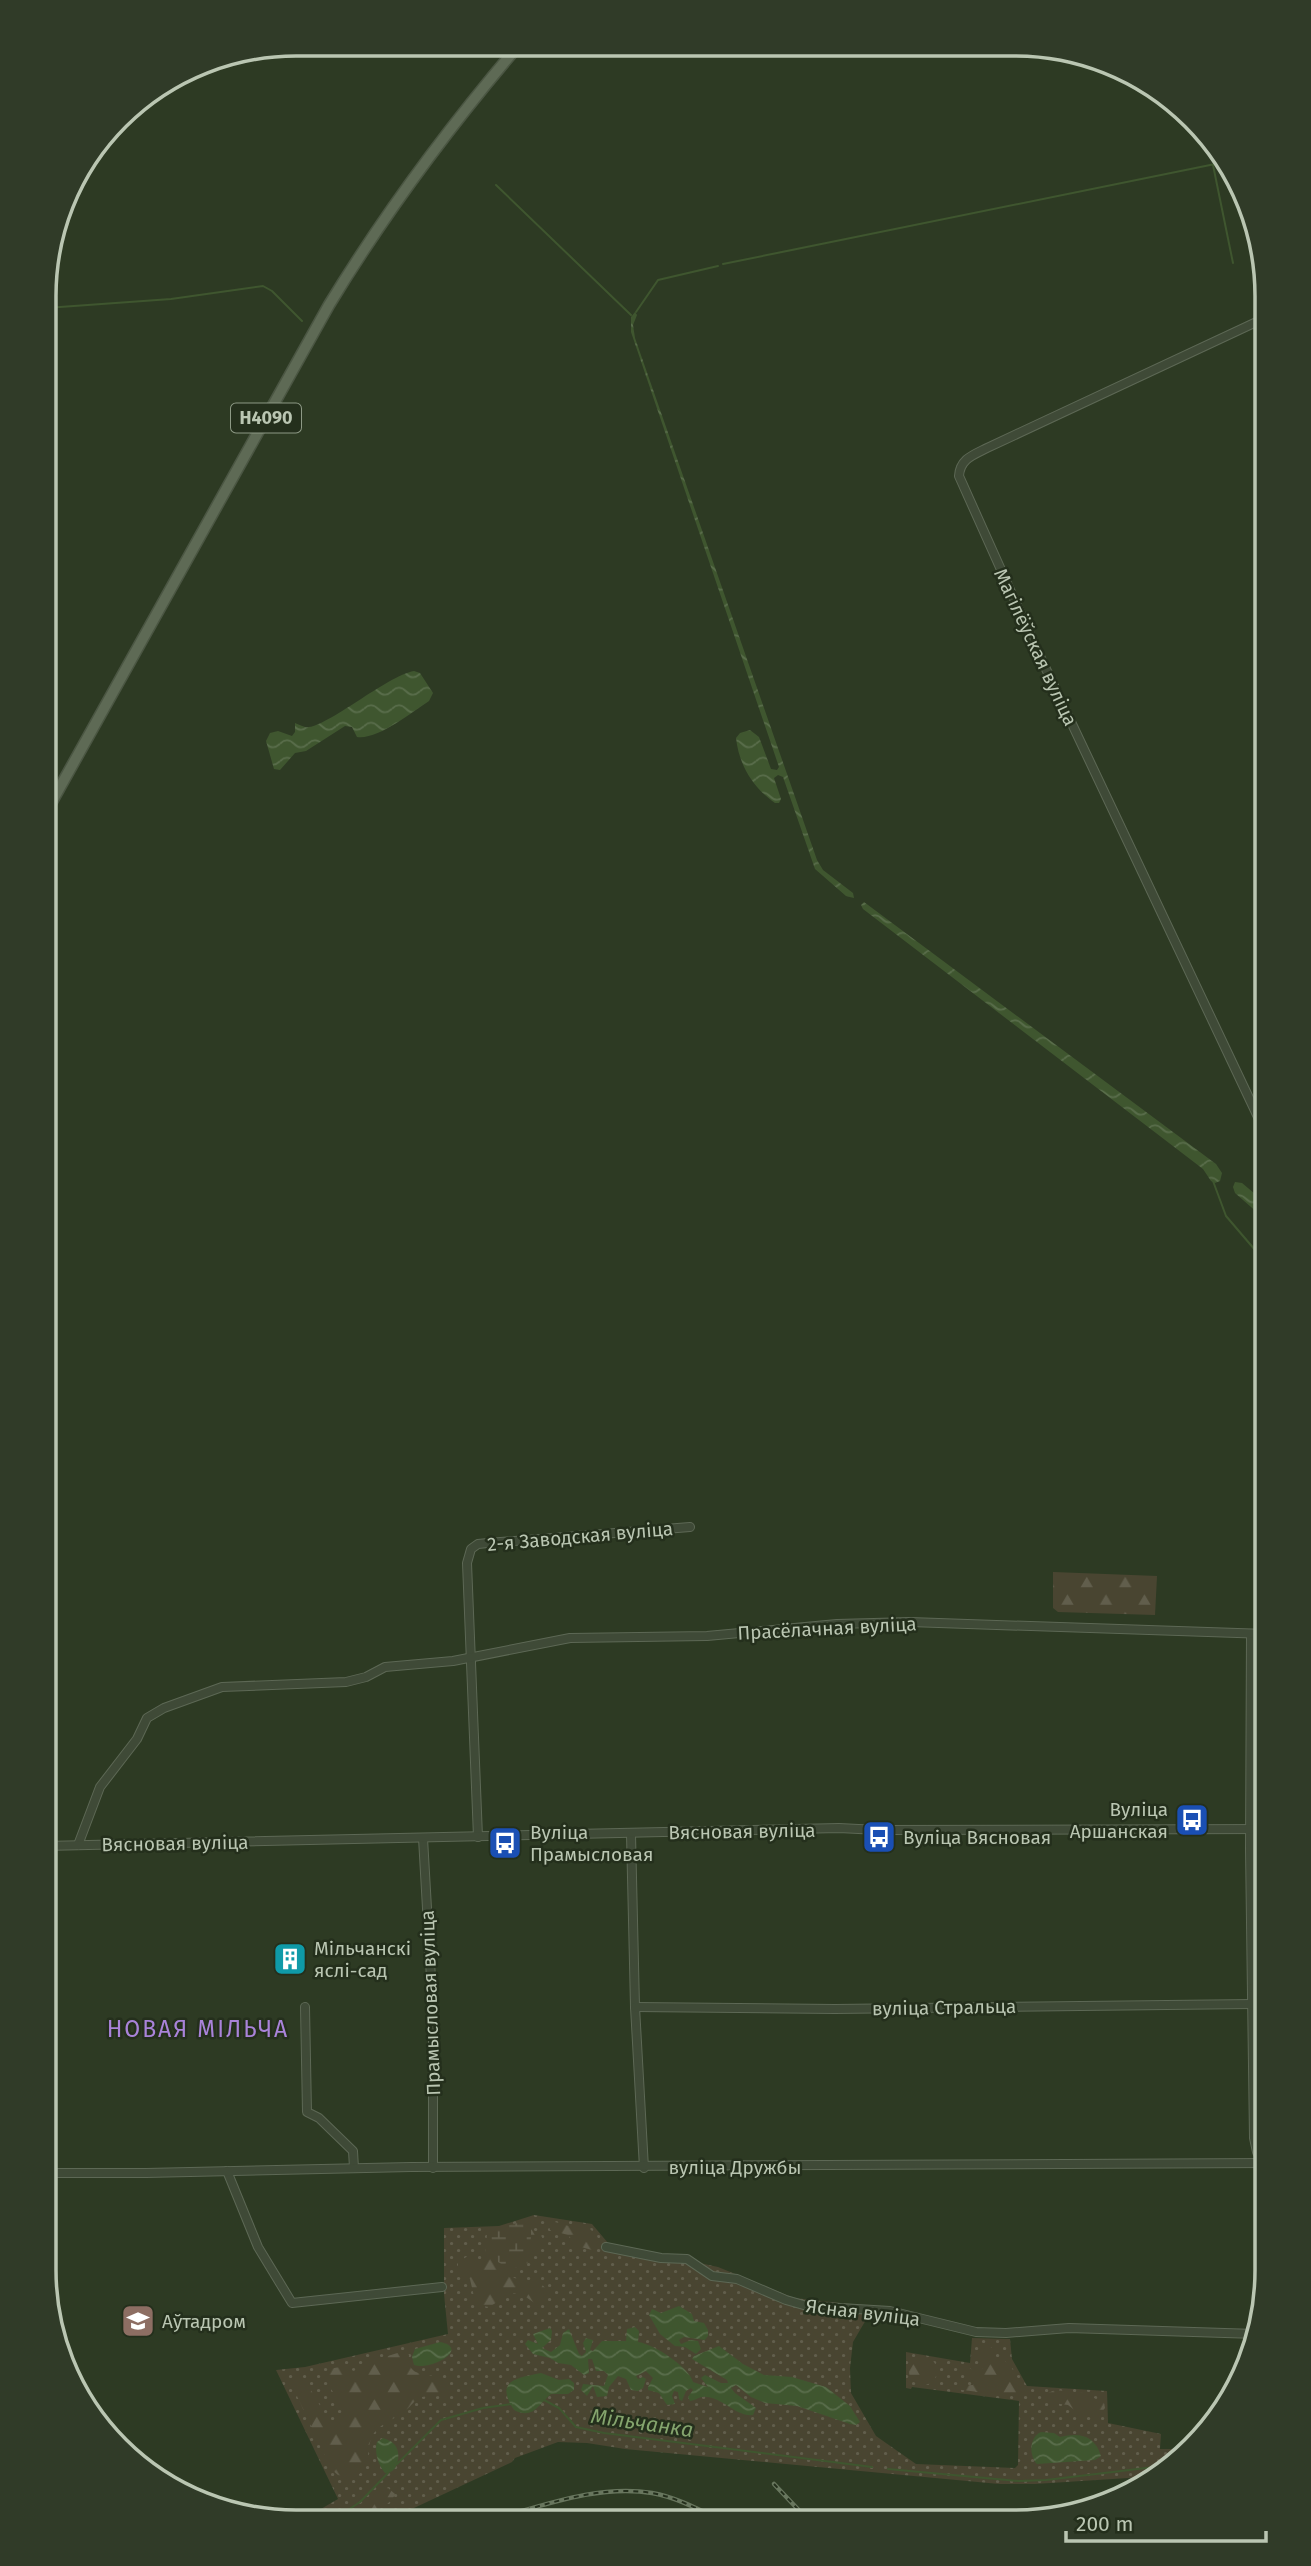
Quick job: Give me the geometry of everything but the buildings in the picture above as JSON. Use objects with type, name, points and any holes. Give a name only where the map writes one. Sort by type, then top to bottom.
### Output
[{"type":"main road","name":"Н4090","points":[[56,794],[343,281],[442,138],[510,56]]},
{"type":"street","name":"Магілёўская вуліца","points":[[1255,323],[987,448],[966,459],[958,476],[1037,650],[1255,1110]]},
{"type":"street","name":"2-я Заводская вуліца","points":[[472,1656],[467,1563],[471,1549],[478,1544],[690,1527]]},
{"type":"street","name":"Прасёлачная вуліца","points":[[78,1845],[100,1787],[137,1739],[147,1718],[164,1708],[222,1686],[346,1682],[366,1677],[385,1667],[453,1661],[570,1638],[707,1636],[837,1624],[886,1623],[1254,1634]]},
{"type":"street","points":[[1251,1634],[1254,2144]]},
{"type":"street","points":[[472,1656],[473,1756],[478,1837]]},
{"type":"street","name":"Вясновая вуліца","points":[[56,1846],[839,1828],[1254,1828]]},
{"type":"street","points":[[631,1834],[635,2007],[644,2168]]},
{"type":"street","name":"Прамысловая вуліца","points":[[423,1838],[433,2014],[433,2168]]},
{"type":"street","name":"вуліца Стральца","points":[[635,2007],[835,2009],[1253,2004]]},
{"type":"street","points":[[304,2007],[307,2112],[319,2118],[353,2151],[354,2168]]},
{"type":"street","name":"вуліца Дружбы","points":[[56,2173],[354,2168],[1254,2165]]},
{"type":"street","points":[[227,2171],[258,2247],[292,2303],[442,2287]]},
{"type":"street","name":"Ясная вуліца","points":[[606,2247],[661,2258],[687,2259],[712,2276],[737,2279],[793,2303],[823,2308],[890,2311],[976,2332],[1006,2333],[1069,2328],[1246,2334]]},
{"type":"green space","points":[[1053,1572],[1157,1576],[1155,1615],[1058,1612],[1053,1608]]},
{"type":"green space","points":[[534,2215],[592,2224],[608,2243],[718,2267],[794,2298],[868,2306],[867,2318],[853,2342],[851,2393],[876,2436],[916,2464],[1015,2468],[1018,2465],[1019,2401],[906,2388],[906,2352],[970,2363],[972,2338],[1010,2339],[1012,2359],[1027,2386],[1107,2391],[1108,2423],[1161,2434],[1160,2449],[1174,2449],[1136,2478],[999,2484],[558,2442],[515,2458],[512,2462],[408,2510],[319,2510],[338,2499],[276,2370],[305,2367],[448,2334],[444,2294],[444,2228],[499,2226]]},
{"type":"green space","points":[[531,2220],[527,2265],[510,2269],[498,2262],[496,2245],[481,2229]]},
{"type":"green space","points":[[555,2222],[576,2228],[589,2228],[600,2244],[592,2250],[577,2246],[568,2235],[550,2230],[549,2226]]},
{"type":"green space","points":[[525,2227],[540,2233],[545,2244],[517,2268],[512,2277],[540,2283],[547,2291],[545,2301],[536,2304],[523,2295],[512,2293],[489,2307],[476,2305],[470,2279],[458,2270],[458,2262],[468,2256],[484,2261],[487,2235]]},
{"type":"green space","points":[[986,2345],[995,2349],[989,2356],[990,2360],[1005,2361],[1010,2365],[1024,2389],[1020,2397],[954,2389],[953,2386],[973,2385],[973,2380],[962,2372],[961,2367],[966,2365],[976,2373],[981,2372],[983,2366],[979,2352]]},
{"type":"green space","points":[[404,2351],[409,2355],[412,2369],[442,2379],[448,2384],[448,2392],[420,2398],[381,2426],[371,2439],[364,2470],[350,2477],[338,2475],[331,2469],[290,2381],[295,2376],[304,2378],[329,2420],[338,2422],[344,2417],[344,2411],[330,2388],[327,2376],[329,2369],[340,2367],[354,2371],[365,2363]]},
{"type":"green space","points":[[923,2357],[933,2361],[937,2371],[933,2381],[923,2385],[913,2381],[909,2371],[913,2361]]},
{"type":"green space","points":[[1055,2390],[1084,2393],[1104,2403],[1105,2408],[1101,2413],[1081,2415],[1068,2405],[1048,2400],[1048,2393]]},
{"type":"green space","points":[[388,2488],[395,2494],[377,2510],[353,2510],[375,2493]]},
{"type":"water","points":[[635,312],[635,338],[817,860],[823,870],[853,893],[854,898],[846,896],[815,869],[783,777],[778,775],[774,778],[781,799],[779,803],[775,803],[754,783],[740,757],[736,738],[740,733],[750,730],[759,737],[771,769],[777,770],[779,767],[631,332],[631,317]]},
{"type":"water","points":[[414,671],[420,673],[433,693],[429,701],[394,724],[365,737],[357,737],[352,727],[345,726],[306,751],[295,753],[280,770],[274,769],[266,741],[270,733],[278,731],[292,736],[295,723],[305,727],[326,721],[388,682]]},
{"type":"water","points":[[864,902],[1216,1164],[1222,1173],[1220,1181],[1211,1181],[1203,1169],[863,909],[861,905]]},
{"type":"water","points":[[1235,1182],[1242,1183],[1255,1194],[1255,1210],[1235,1193]]},
{"type":"water","points":[[679,2306],[692,2314],[694,2321],[704,2323],[708,2330],[705,2340],[684,2337],[679,2340],[681,2344],[691,2340],[698,2341],[701,2349],[696,2354],[685,2347],[675,2346],[660,2334],[649,2315],[652,2309],[661,2313]]},
{"type":"water","points":[[635,2327],[639,2331],[638,2342],[670,2357],[685,2370],[693,2382],[708,2387],[701,2378],[705,2375],[721,2383],[728,2383],[692,2359],[719,2346],[743,2364],[764,2375],[792,2377],[826,2387],[850,2406],[860,2422],[856,2425],[850,2424],[797,2406],[765,2403],[751,2397],[736,2385],[731,2388],[735,2393],[756,2408],[753,2415],[741,2413],[712,2398],[702,2397],[690,2401],[688,2397],[693,2390],[691,2388],[686,2391],[682,2401],[678,2392],[674,2391],[672,2396],[675,2404],[667,2405],[659,2393],[648,2390],[653,2378],[646,2371],[636,2376],[638,2379],[646,2379],[643,2388],[638,2391],[631,2390],[626,2379],[618,2376],[609,2387],[607,2396],[597,2397],[593,2386],[587,2396],[581,2390],[583,2384],[604,2386],[608,2375],[604,2371],[596,2371],[592,2359],[588,2359],[589,2373],[584,2375],[571,2365],[533,2354],[525,2344],[528,2340],[538,2344],[533,2334],[550,2328],[551,2340],[542,2348],[551,2352],[560,2345],[563,2333],[569,2329],[582,2356],[586,2352],[583,2343],[586,2338],[593,2340],[590,2350],[593,2351],[602,2341],[626,2341],[627,2329]]},
{"type":"water","points":[[440,2342],[451,2349],[445,2358],[430,2365],[414,2365],[412,2357],[415,2349]]},
{"type":"water","points":[[541,2373],[559,2380],[569,2379],[574,2383],[574,2390],[568,2394],[551,2394],[531,2412],[521,2413],[514,2410],[508,2400],[507,2386],[517,2379]]},
{"type":"water","points":[[1041,2432],[1054,2433],[1060,2437],[1080,2435],[1090,2439],[1101,2456],[1095,2460],[1037,2464],[1034,2461],[1032,2442]]},
{"type":"water","points":[[383,2438],[393,2442],[398,2451],[394,2470],[385,2473],[376,2450],[377,2442]]},
{"type":"waterway","points":[[723,264],[1216,164]]},
{"type":"waterway","points":[[1213,165],[1233,263]]},
{"type":"waterway","points":[[496,185],[631,315]]},
{"type":"waterway","points":[[636,312],[658,280],[718,266]]},
{"type":"waterway","points":[[56,307],[171,299],[263,286],[272,291],[302,321]]},
{"type":"waterway","points":[[1213,1181],[1226,1216],[1255,1249]]},
{"type":"waterway","name":"Мільчанка","points":[[544,2400],[559,2408],[576,2427],[604,2433],[872,2467]]},
{"type":"waterway","name":"Мільчанка","points":[[397,2464],[441,2420],[483,2408],[511,2404]]},
{"type":"waterway","name":"Мільчанка","points":[[888,2469],[1019,2481],[1150,2468]]},
{"type":"waterway","name":"Мільчанка","points":[[348,2510],[360,2502],[388,2473]]},
{"type":"railway","points":[[774,2484],[799,2510]]},
{"type":"railway","points":[[526,2510],[589,2494],[631,2491],[652,2493],[700,2510]]},
{"type":"place","name":"Вуліца Аршанская","points":[[1192,1820]]},
{"type":"place","name":"Вуліца Вясновая","points":[[879,1837]]},
{"type":"place","name":"Вуліца Прамысловая","points":[[505,1843]]},
{"type":"place","name":"Мільчанскі яслі-сад","points":[[290,1959]]},
{"type":"place","name":"Аўтадром","points":[[138,2321]]},
{"type":"district","name":"НОВАЯ МІЛЬЧА","points":[[198,2029]]}]
